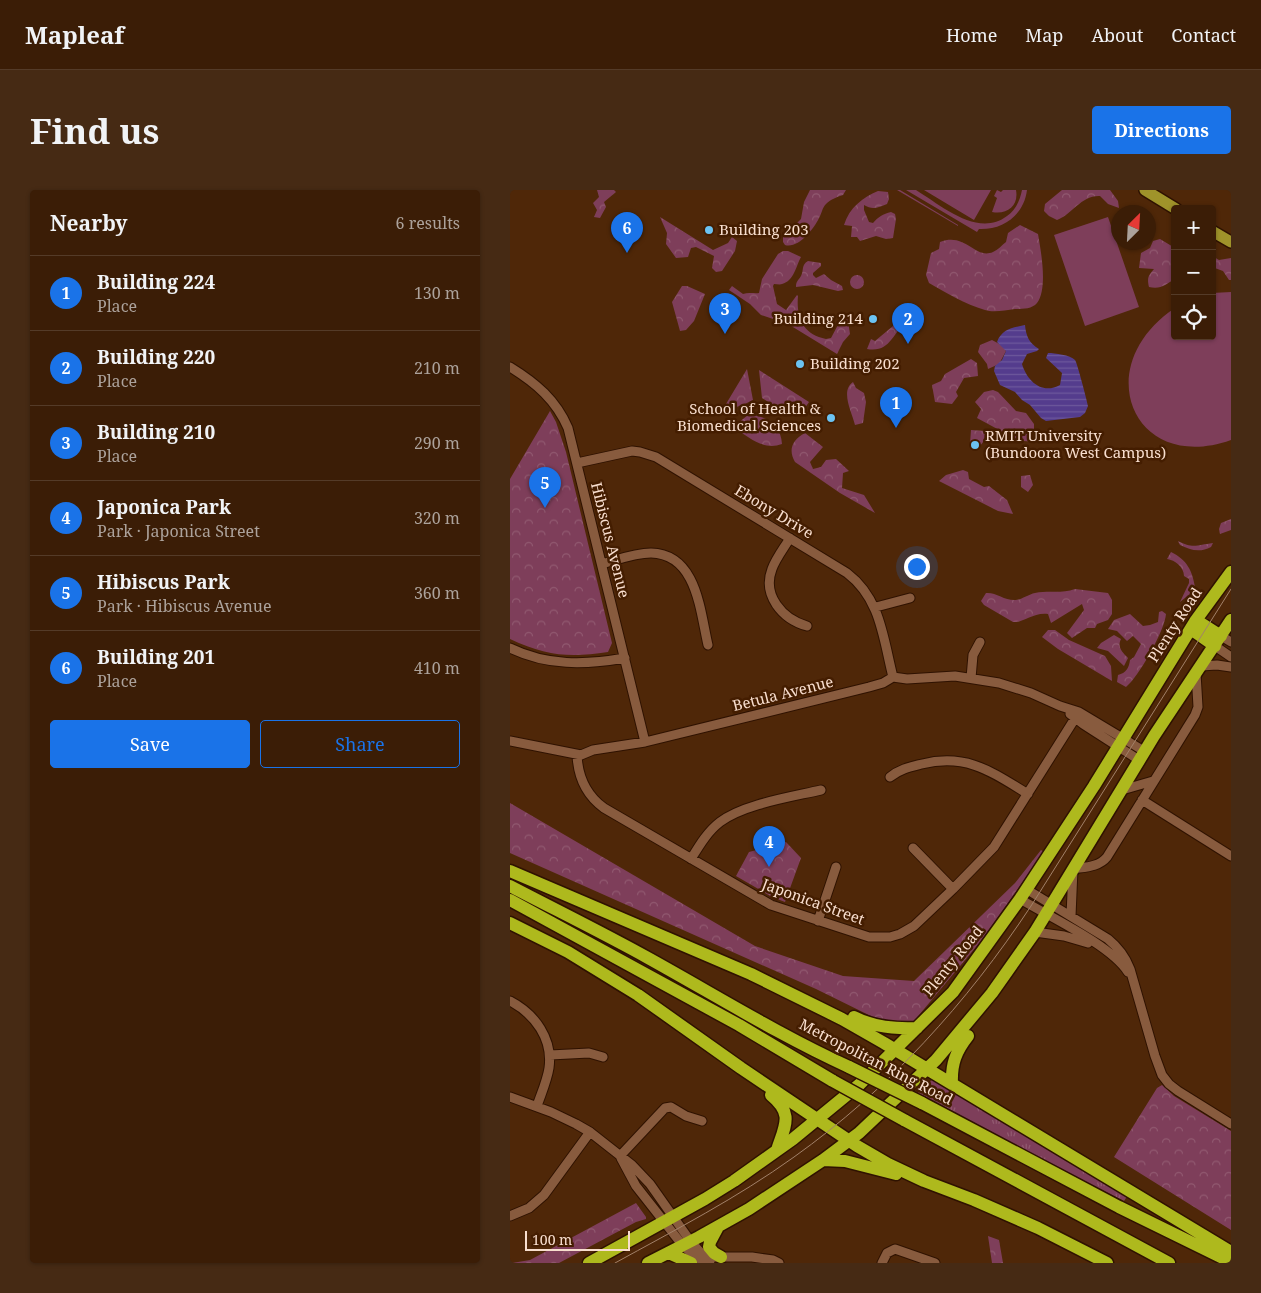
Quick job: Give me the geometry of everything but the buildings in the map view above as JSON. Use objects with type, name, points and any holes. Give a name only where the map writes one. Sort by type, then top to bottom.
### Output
[{"type":"highway","name":"Plenty Road","points":[[589,1263],[666,1215],[734,1181],[777,1150],[814,1117],[860,1084],[892,1047],[917,1028],[961,981],[1023,894],[1121,743],[1193,625],[1231,572]]},
{"type":"highway","points":[[648,1263],[718,1227],[774,1193],[822,1160],[852,1144],[891,1104],[932,1072],[1009,970],[1035,932],[1142,756],[1199,669],[1222,641],[1231,620]]},
{"type":"highway","points":[[1193,625],[1222,641]]},
{"type":"highway","points":[[510,871],[751,974],[842,1019],[892,1047],[1231,1252]]},
{"type":"highway","name":"Metropolitan Ring Road","points":[[510,886],[648,958],[823,1055],[922,1103],[1102,1199],[1231,1262]]},
{"type":"highway","points":[[510,900],[731,1020],[833,1081],[1169,1263]]},
{"type":"highway","points":[[510,924],[568,952],[603,972],[852,1144],[924,1181],[1038,1228],[1108,1263]]},
{"type":"highway","points":[[952,1084],[951,1069],[961,1045],[985,1015],[1009,970]]},
{"type":"highway","points":[[751,974],[792,987],[870,1024],[891,1028],[917,1028]]},
{"type":"highway","points":[[741,1068],[780,1104],[785,1111],[787,1120],[777,1150]]},
{"type":"highway","points":[[822,1160],[842,1161],[886,1171],[974,1200]]},
{"type":"highway","points":[[715,1261],[714,1253],[709,1247],[718,1227]]},
{"type":"highway","points":[[666,1254],[672,1254],[691,1263]]},
{"type":"main road","points":[[1145,190],[1171,206]]},
{"type":"main road","points":[[1216,233],[1231,242]]},
{"type":"street","name":"Hibiscus Avenue","points":[[510,367],[542,389],[557,408],[570,433],[645,742]]},
{"type":"street","name":"Ebony Drive","points":[[577,463],[624,452],[632,451],[648,454],[664,461],[854,578],[865,589],[876,607],[893,677]]},
{"type":"street","points":[[790,538],[772,568],[769,588],[778,608],[794,622],[807,626]]},
{"type":"street","points":[[602,564],[636,555],[653,553],[666,556],[678,563],[686,570],[693,586],[708,645]]},
{"type":"street","points":[[876,607],[910,598]]},
{"type":"street","points":[[1222,641],[1231,657]]},
{"type":"street","points":[[971,678],[973,654],[980,642]]},
{"type":"street","points":[[510,648],[542,660],[570,664],[595,663],[625,658]]},
{"type":"street","points":[[1071,916],[1073,869],[1094,866],[1104,860],[1142,800],[1198,707],[1199,669],[1217,665],[1231,667]]},
{"type":"street","name":"Betula Avenue","points":[[510,741],[539,748],[566,751],[577,755],[593,750],[645,742],[869,688],[893,677],[906,679],[936,676],[971,678],[1016,687],[1077,715],[1142,756]]},
{"type":"street","name":"Japonica Street","points":[[577,755],[578,769],[583,784],[596,802],[770,905],[860,935],[890,937],[914,926],[994,847],[1077,715]]},
{"type":"street","points":[[890,777],[902,770],[932,762],[963,761],[984,768],[1028,794]]},
{"type":"street","points":[[1122,790],[1154,780]]},
{"type":"street","points":[[691,859],[706,836],[719,822],[727,817],[748,808],[820,790]]},
{"type":"street","points":[[1142,800],[1231,856]]},
{"type":"street","points":[[913,848],[953,889]]},
{"type":"street","points":[[818,921],[836,867]]},
{"type":"street","points":[[1023,894],[1049,909],[1118,959],[1132,978]]},
{"type":"street","points":[[1049,909],[1071,916],[1108,938],[1120,949],[1126,958],[1157,1065],[1165,1080],[1178,1091],[1231,1124]]},
{"type":"street","points":[[1035,932],[1064,936],[1100,947]]},
{"type":"street","points":[[510,1001],[524,1009],[541,1028],[550,1055],[548,1076],[537,1106]]},
{"type":"street","points":[[550,1055],[589,1053],[603,1057]]},
{"type":"street","points":[[510,1097],[564,1117],[590,1132],[620,1156],[642,1175],[666,1215],[687,1244],[702,1254],[715,1261],[750,1260],[768,1263]]},
{"type":"street","points":[[620,1156],[665,1108],[671,1108],[686,1116],[702,1121]]},
{"type":"street","points":[[510,1216],[529,1208],[544,1195],[590,1132]]},
{"type":"street","points":[[882,1263],[887,1253],[895,1249],[935,1263]]},
{"type":"street","points":[[715,1261],[752,1257],[780,1263]]},
{"type":"green space","points":[[597,190],[614,190],[616,192],[604,202],[606,207],[600,218],[594,217],[597,210],[593,203],[599,197]]},
{"type":"green space","points":[[810,190],[846,190],[843,195],[832,199],[826,204],[817,222],[805,237],[795,244],[785,245],[783,237],[801,219],[804,202]]},
{"type":"green space","points":[[897,190],[900,190],[958,226]]},
{"type":"green space","points":[[906,190],[916,190],[960,217],[972,222],[984,223],[996,222],[1010,214],[1017,204],[1022,190],[1027,190],[1022,207],[1017,214],[1004,224],[988,229],[979,229],[977,232]]},
{"type":"green space","points":[[924,190],[991,190],[974,220]]},
{"type":"green space","points":[[997,190],[1001,192],[1003,190],[1016,190],[1016,201],[1007,211],[992,212],[997,198],[994,196]]},
{"type":"green space","points":[[1062,190],[1110,190],[1119,205],[1111,205],[1100,196],[1093,196],[1057,220],[1044,211],[1045,204]]},
{"type":"green space","points":[[878,191],[888,192],[889,199],[887,204],[875,208],[864,205],[864,210],[869,222],[873,223],[879,217],[886,214],[891,212],[895,214],[893,238],[886,239],[876,236],[860,241],[857,237],[851,237],[852,226],[844,225],[849,213],[867,196]]},
{"type":"green space","points":[[660,217],[713,250],[728,243],[732,237],[737,241],[735,251],[722,271],[716,272],[712,268],[714,256],[696,247],[691,248],[688,257],[676,258],[666,244],[667,233]]},
{"type":"green space","points":[[1108,217],[1111,226],[1111,250],[1119,250],[1139,307],[1085,326],[1054,235]]},
{"type":"green space","points":[[1020,225],[1038,234],[1043,279],[1040,296],[1035,305],[1024,309],[988,311],[963,301],[929,283],[926,275],[931,253],[939,249],[940,242],[957,240],[981,252],[993,252],[1006,242],[1008,233]]},
{"type":"green space","points":[[1160,239],[1171,246],[1171,282],[1153,288],[1149,287],[1148,277],[1154,269],[1139,268],[1141,253],[1146,250],[1156,250],[1156,240]]},
{"type":"green space","points":[[788,251],[801,257],[789,280],[781,284],[774,284],[777,304],[786,310],[797,295],[798,311],[803,324],[812,334],[826,339],[831,338],[839,323],[845,319],[845,314],[847,314],[850,334],[843,342],[837,354],[788,324],[761,315],[750,304],[729,290],[732,286],[743,294],[759,293],[762,279],[778,254]]},
{"type":"green space","points":[[1216,258],[1219,260],[1231,258],[1231,280],[1223,271],[1216,268]]},
{"type":"green space","points":[[808,261],[821,263],[821,266],[813,273],[816,278],[824,274],[842,286],[843,290],[838,291],[813,285],[796,287],[804,266]]},
{"type":"green space","points":[[854,275],[860,275],[864,282],[860,289],[854,289],[850,285],[850,279]]},
{"type":"green space","points":[[682,286],[687,286],[705,294],[694,321],[686,330],[680,331],[672,302]]},
{"type":"green space","points":[[1231,292],[1231,440],[1197,447],[1169,442],[1147,429],[1134,409],[1129,384],[1133,358],[1148,332],[1171,312],[1171,340],[1216,340],[1216,293]]},
{"type":"green space","points":[[903,306],[918,310],[919,312],[901,327],[886,345],[881,348],[867,349],[871,339],[875,341],[893,326],[894,313]]},
{"type":"green space","points":[[992,340],[1003,346],[1006,351],[999,364],[988,369],[987,364],[978,352],[980,345]]},
{"type":"green space","points":[[971,359],[977,363],[978,376],[964,378],[956,392],[958,396],[952,404],[935,402],[932,385],[941,381],[945,374]]},
{"type":"green space","points":[[747,369],[753,400],[720,414]]},
{"type":"green space","points":[[759,370],[809,402],[800,415],[786,413],[762,398]]},
{"type":"green space","points":[[853,382],[856,388],[864,393],[866,402],[863,423],[855,425],[847,396],[849,386]]},
{"type":"green space","points":[[993,390],[998,392],[1016,411],[1026,413],[1034,424],[1034,440],[1008,441],[1001,431],[977,418],[981,409],[975,402],[984,392]]},
{"type":"green space","points":[[550,411],[556,422],[566,452],[612,643],[608,652],[582,655],[558,654],[535,649],[510,639],[510,479]]},
{"type":"green space","points":[[748,415],[761,417],[776,426],[782,444],[769,446],[756,442],[733,427]]},
{"type":"green space","points":[[971,430],[985,431],[983,442],[974,449],[970,444]]},
{"type":"green space","points":[[805,433],[823,447],[810,462],[813,469],[821,467],[826,460],[836,459],[849,471],[843,473],[842,488],[864,495],[875,513],[840,493],[795,462],[792,446]]},
{"type":"green space","points":[[963,470],[968,472],[969,479],[984,487],[989,486],[1007,500],[1013,514],[998,511],[939,481],[946,475]]},
{"type":"green space","points":[[1030,475],[1033,485],[1028,492],[1021,487],[1021,476]]},
{"type":"green space","points":[[1231,519],[1231,530],[1220,534],[1221,523]]},
{"type":"green space","points":[[1178,541],[1191,546],[1213,543],[1207,549],[1195,550],[1180,545]]},
{"type":"green space","points":[[1171,552],[1181,558],[1188,566],[1195,587],[1180,602],[1189,579],[1184,576],[1179,564],[1167,559]]},
{"type":"green space","points":[[1075,589],[1108,593],[1112,600],[1112,614],[1108,620],[1097,624],[1095,628],[1087,628],[1072,638],[1067,633],[1084,610],[1082,604],[1051,623],[1048,614],[1013,622],[984,605],[981,601],[986,593],[1016,600],[1035,593]]},
{"type":"green space","points":[[1162,611],[1166,614],[1156,642],[1144,664],[1126,687],[1117,682],[1118,675],[1127,670],[1130,660],[1134,657],[1141,644],[1133,636],[1127,641],[1117,631],[1108,629],[1114,620],[1130,614],[1143,626],[1150,625],[1158,622],[1159,612]]},
{"type":"green space","points":[[1048,630],[1055,630],[1069,640],[1105,656],[1111,666],[1112,681],[1058,649],[1042,637]]},
{"type":"green space","points":[[1114,635],[1121,639],[1120,647],[1128,658],[1124,666],[1108,651],[1097,648],[1101,643]]},
{"type":"green space","points":[[510,803],[755,946],[843,976],[914,981],[1015,883],[1041,850],[1044,852],[981,941],[914,1021],[883,1022],[816,989],[510,853]]},
{"type":"green space","points":[[786,842],[801,858],[785,902],[772,897],[736,876],[749,852]]},
{"type":"green space","points":[[934,1078],[1128,1195],[1124,1201],[1053,1166],[918,1093]]},
{"type":"green space","points":[[1162,1085],[1174,1096],[1231,1131],[1231,1230],[1114,1157],[1157,1088]]},
{"type":"green space","points":[[636,1203],[646,1219],[636,1222],[559,1263],[512,1263],[530,1260]]},
{"type":"green space","points":[[988,1236],[999,1240],[1003,1263],[992,1263]]},
{"type":"shaded area","points":[[1025,325],[1029,339],[1039,349],[1027,354],[1022,364],[1031,381],[1036,385],[1053,388],[1060,385],[1062,373],[1046,358],[1048,353],[1066,356],[1075,360],[1088,406],[1085,413],[1080,417],[1046,421],[1015,392],[1000,385],[994,371],[995,366],[1002,360],[1006,351],[997,342],[1005,332]]},
{"type":"tram line","points":[[615,1263],[728,1200],[794,1157],[862,1103],[924,1043],[980,977],[1031,906],[1231,589]]},
{"type":"place","name":"Building 203","points":[[709,230]]},
{"type":"place","name":"Building 201","points":[[627,253]]},
{"type":"place","name":"Building 214","points":[[873,319]]},
{"type":"place","name":"Building 210","points":[[725,334]]},
{"type":"place","name":"Building 220","points":[[908,344]]},
{"type":"place","name":"Building 202","points":[[800,364]]},
{"type":"place","name":"School of Health & Biomedical Sciences","points":[[831,418]]},
{"type":"place","name":"Building 224","points":[[896,428]]},
{"type":"place","name":"RMIT University (Bundoora West Campus)","points":[[975,445]]},
{"type":"place","name":"Hibiscus Park","points":[[545,508]]},
{"type":"place","name":"Japonica Park","points":[[769,867]]}]
